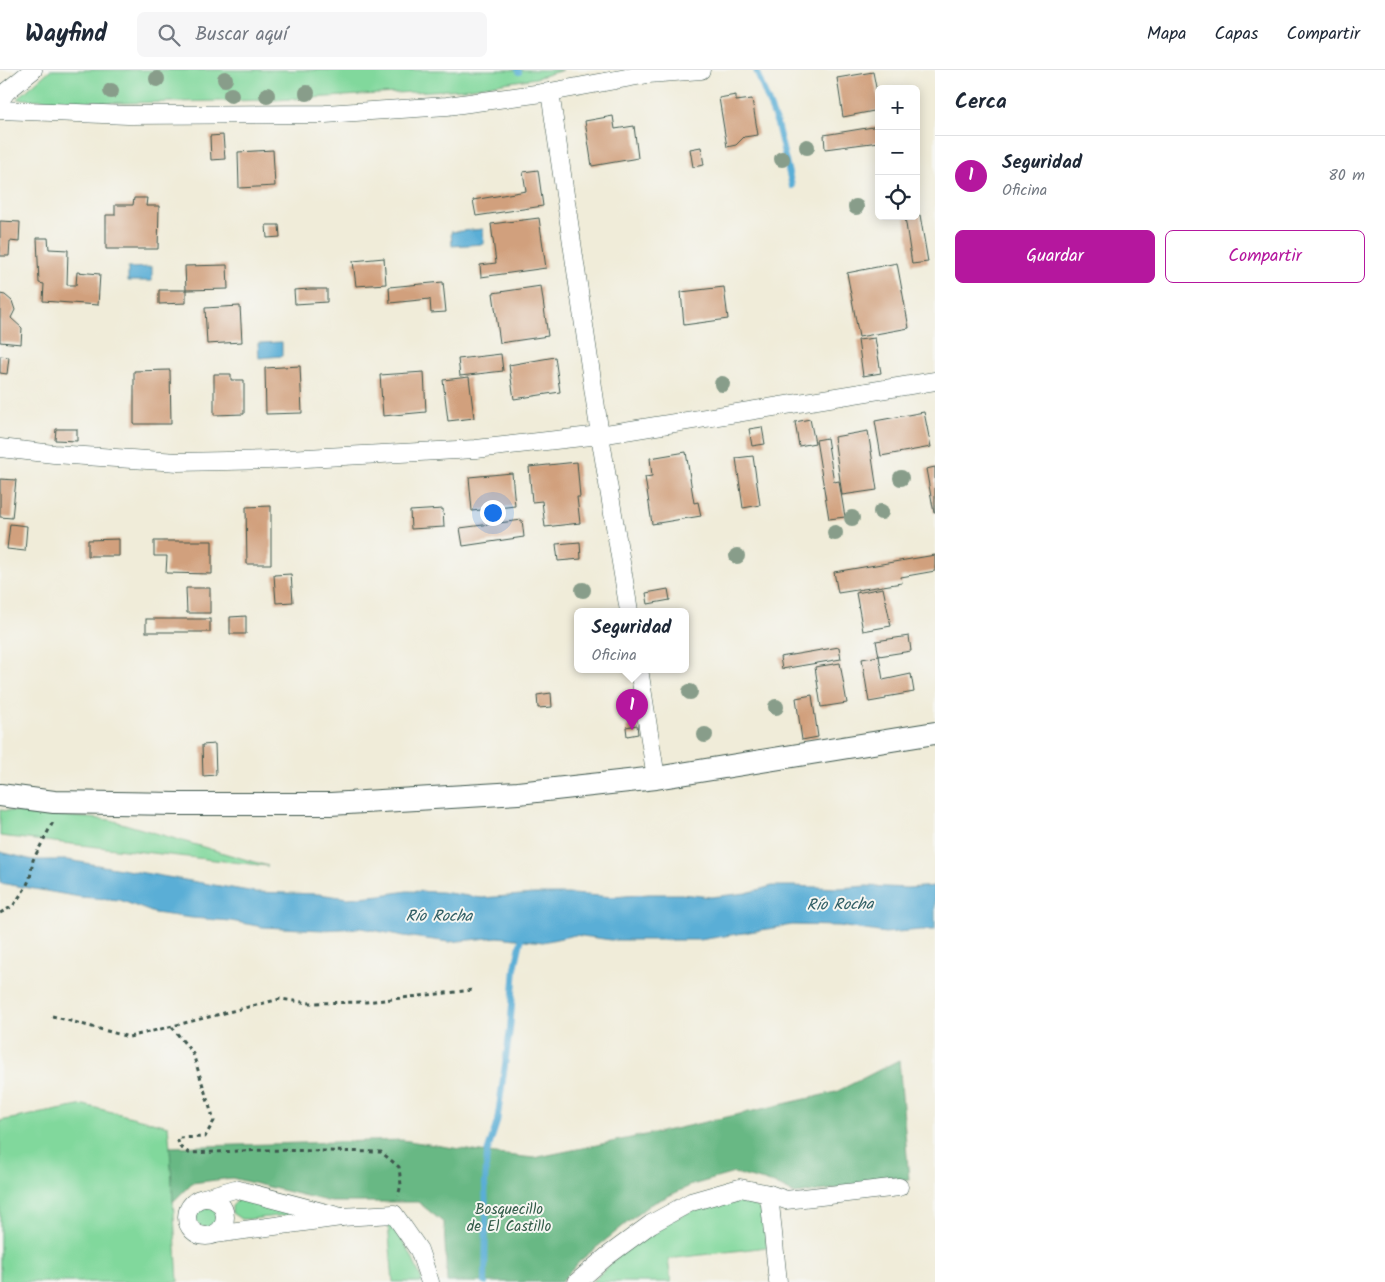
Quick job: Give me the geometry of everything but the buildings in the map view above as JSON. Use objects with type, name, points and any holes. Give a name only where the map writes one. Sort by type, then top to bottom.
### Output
[{"type":"street","points":[[0,100],[7,91],[33,70]]},
{"type":"street","points":[[0,110],[128,115],[325,114],[447,106],[550,92],[648,74],[701,70]]},
{"type":"street","points":[[550,92],[600,435],[629,608]]},
{"type":"street","points":[[0,448],[54,454],[178,462],[268,460],[476,449],[600,435],[935,381]]},
{"type":"street","points":[[640,673],[656,778]]},
{"type":"street","points":[[0,795],[54,802],[330,804],[518,792],[656,778],[935,733]]},
{"type":"street","points":[[578,1282],[606,1257],[651,1224],[691,1202],[740,1188],[769,1194],[786,1200],[900,1187]]},
{"type":"street","points":[[341,1218],[235,1189],[198,1200],[192,1204],[189,1210],[188,1222],[191,1228],[202,1235],[208,1236],[341,1218],[394,1214],[420,1250],[430,1282]]},
{"type":"street","points":[[769,1194],[778,1282]]},
{"type":"street","points":[[204,1198],[216,1200],[225,1214],[223,1225],[215,1234]]},
{"type":"path","points":[[0,913],[13,906],[26,887],[30,878],[33,860],[64,802]]},
{"type":"path","points":[[52,1016],[129,1037],[280,999],[310,1003],[366,1002],[473,990]]},
{"type":"path","points":[[172,1027],[193,1054],[214,1121],[205,1137],[177,1138],[180,1147],[189,1153],[266,1150],[381,1152],[399,1167],[401,1185],[394,1214]]},
{"type":"green space","points":[[50,70],[563,70],[536,78],[465,89],[275,100],[122,103],[17,99]]},
{"type":"green space","points":[[0,810],[111,820],[268,866],[0,836]]},
{"type":"green space","name":"Bosquecillo de El Castillo","points":[[899,1060],[909,1180],[795,1194],[772,1183],[734,1173],[692,1185],[649,1205],[581,1260],[561,1282],[447,1282],[444,1223],[418,1202],[331,1202],[232,1178],[192,1183],[173,1202],[170,1147],[402,1140],[534,1158],[679,1128],[836,1092]]},
{"type":"green space","points":[[84,1105],[168,1126],[178,1282],[0,1282],[0,1121]]},
{"type":"green space","points":[[736,1198],[747,1201],[760,1210],[765,1221],[767,1247],[668,1259],[671,1282],[592,1282],[619,1255],[662,1224],[708,1203]]},
{"type":"green space","points":[[239,1199],[306,1213],[241,1219],[232,1213],[232,1206]]},
{"type":"green space","points":[[202,1206],[210,1206],[217,1213],[217,1221],[210,1228],[202,1228],[195,1221],[195,1213]]},
{"type":"green space","points":[[388,1224],[394,1227],[410,1253],[423,1282],[393,1282]]},
{"type":"water","points":[[483,229],[484,244],[452,246],[451,232]]},
{"type":"water","points":[[152,267],[152,281],[128,281],[128,268]]},
{"type":"water","points":[[282,342],[282,356],[259,358],[258,343]]},
{"type":"water","name":"Río Rocha","points":[[0,852],[33,860],[68,860],[255,892],[318,894],[348,898],[407,891],[441,892],[482,898],[534,894],[614,897],[681,894],[711,897],[746,893],[772,886],[907,888],[935,886],[935,930],[885,933],[839,926],[792,925],[700,940],[611,940],[575,935],[543,942],[498,937],[449,942],[361,928],[322,930],[263,927],[231,921],[154,913],[120,900],[80,897],[0,883]]},
{"type":"waterway","points":[[756,70],[777,124],[792,186]]},
{"type":"waterway","points":[[485,1282],[485,1184],[487,1153],[497,1122],[510,1029],[515,968],[523,932]]},
{"type":"place","name":"Seguridad","points":[[632,730]]}]
